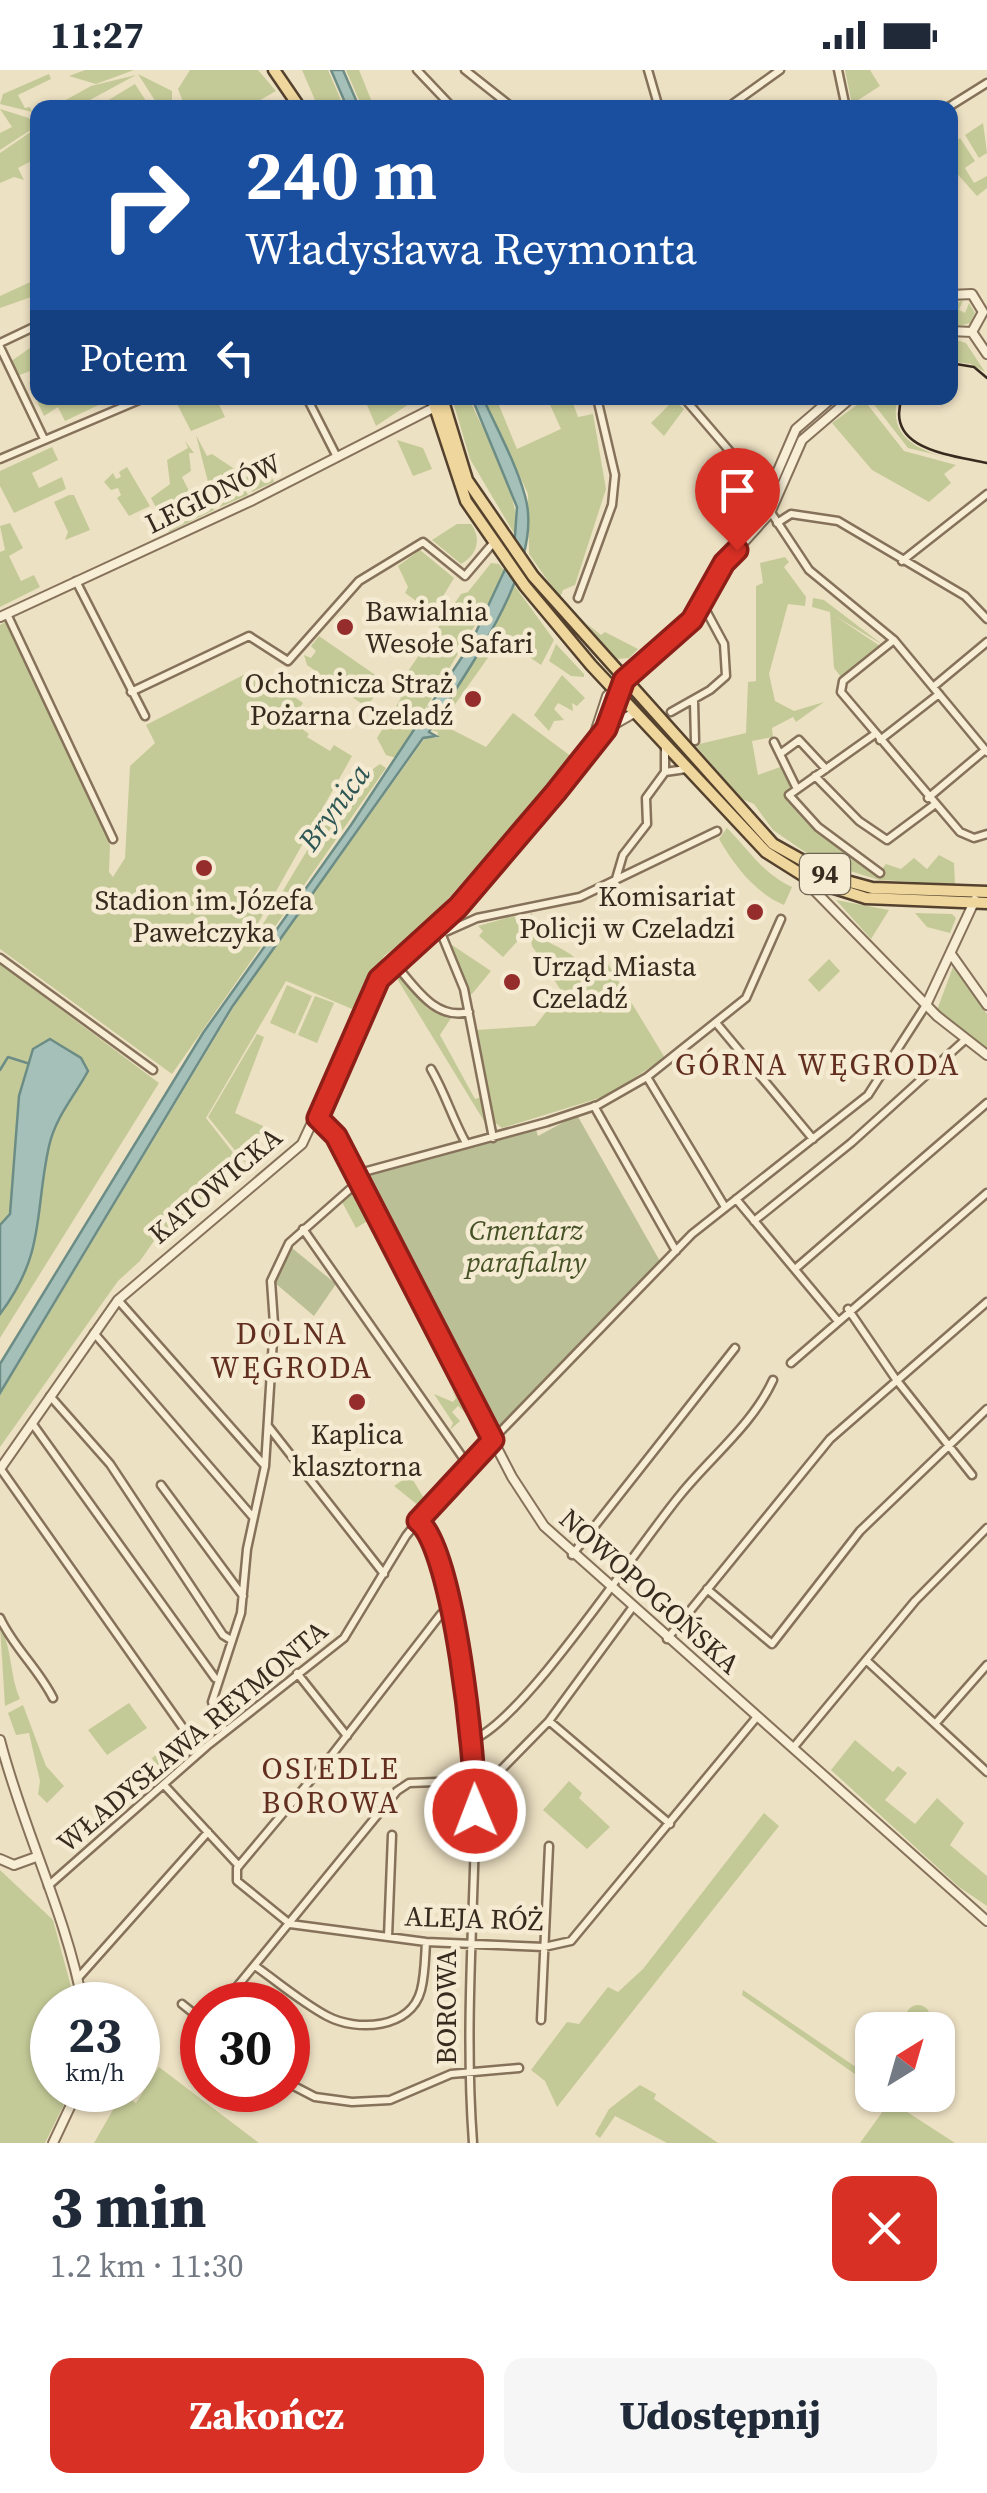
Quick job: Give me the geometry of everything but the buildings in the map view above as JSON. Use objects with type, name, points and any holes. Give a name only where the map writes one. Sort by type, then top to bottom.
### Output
[{"type":"main road","points":[[278,72],[295,100]]},
{"type":"main road","name":"94","points":[[439,405],[467,480],[529,581],[634,713],[766,852],[812,881],[877,900],[982,893]]},
{"type":"main road","name":"94","points":[[439,405],[459,486],[502,554],[624,680],[746,818],[792,857],[832,878],[872,888],[982,893]]},
{"type":"main road","name":"94","points":[[982,893],[987,903]]},
{"type":"street","points":[[417,70],[445,100]]},
{"type":"street","points":[[465,70],[503,100]]},
{"type":"street","points":[[648,70],[657,100]]},
{"type":"street","points":[[738,100],[780,70]]},
{"type":"street","points":[[838,70],[844,100]]},
{"type":"street","points":[[958,101],[987,82]]},
{"type":"street","points":[[958,293],[983,299],[982,318],[972,332]]},
{"type":"street","points":[[30,329],[0,345],[44,439]]},
{"type":"street","points":[[958,331],[972,332]]},
{"type":"street","points":[[972,332],[987,354]]},
{"type":"street","points":[[0,459],[127,405]]},
{"type":"street","points":[[311,405],[337,457]]},
{"type":"street","name":"LEGIONÓW","points":[[3,615],[337,457],[431,405]]},
{"type":"street","points":[[578,598],[612,505],[615,475],[599,405]]},
{"type":"street","points":[[690,405],[748,478],[819,581],[894,640],[986,751],[928,798]]},
{"type":"street","points":[[590,748],[607,696],[683,629],[703,604],[724,563],[764,503],[796,429],[830,405]]},
{"type":"street","points":[[724,563],[770,513],[802,440],[833,405]]},
{"type":"street","points":[[748,478],[773,478]]},
{"type":"street","points":[[902,561],[987,494]]},
{"type":"street","points":[[777,523],[791,514],[838,520],[965,596],[987,619]]},
{"type":"street","points":[[131,692],[249,636],[288,661],[374,569],[423,542],[465,576],[494,542]]},
{"type":"street","points":[[76,581],[145,716]]},
{"type":"street","points":[[671,712],[694,701],[726,676],[728,666],[718,624],[703,604]]},
{"type":"street","points":[[3,615],[113,839]]},
{"type":"street","points":[[894,640],[840,688],[934,805],[967,837],[987,834]]},
{"type":"street","points":[[933,687],[987,642]]},
{"type":"street","points":[[606,729],[618,702],[616,691]]},
{"type":"street","points":[[880,873],[818,827],[789,795],[939,694]]},
{"type":"street","points":[[694,701],[695,741]]},
{"type":"street","points":[[606,729],[634,713]]},
{"type":"street","name":"KATOWICKA","points":[[0,1469],[118,1300],[302,1144],[318,1118],[365,1004],[394,962],[440,931],[606,729]]},
{"type":"street","points":[[780,754],[799,740],[826,769]]},
{"type":"street","points":[[774,742],[797,788]]},
{"type":"street","points":[[615,882],[624,855],[647,824],[649,792],[665,772],[665,746]]},
{"type":"street","points":[[665,772],[686,769]]},
{"type":"street","points":[[816,776],[859,821],[888,840],[934,805]]},
{"type":"street","points":[[492,1138],[466,1000],[440,931],[478,918],[580,897],[717,832]]},
{"type":"street","points":[[812,881],[812,888],[926,1005],[987,1056]]},
{"type":"street","points":[[926,1005],[982,893]]},
{"type":"street","points":[[458,907],[478,918]]},
{"type":"street","points":[[225,1731],[213,1710],[216,1679],[244,1598],[252,1516],[264,1466],[274,1324],[271,1281],[278,1260],[303,1229],[356,1178],[594,1106],[646,1077],[717,1024],[751,991],[781,919]]},
{"type":"street","points":[[951,954],[987,1005]]},
{"type":"street","points":[[0,958],[153,1070]]},
{"type":"street","points":[[394,962],[428,1002],[459,1014],[468,1012]]},
{"type":"street","name":"WŁADYSŁAWA REYMONTA","points":[[48,1886],[200,1752],[349,1633],[418,1521],[468,1465],[676,1250],[870,1093],[926,1005]]},
{"type":"street","points":[[717,1024],[813,1139]]},
{"type":"street","points":[[754,1221],[851,1144],[966,1039]]},
{"type":"street","points":[[431,1069],[451,1104],[450,1114],[466,1143]]},
{"type":"street","points":[[646,1077],[725,1207]]},
{"type":"street","points":[[794,1269],[987,1104]]},
{"type":"street","points":[[594,1106],[676,1250]]},
{"type":"street","name":"NOWOPOGOŃSKA","points":[[318,1118],[336,1136],[532,1511],[572,1556],[987,1920]]},
{"type":"street","points":[[791,1362],[987,1193]]},
{"type":"street","points":[[736,1199],[837,1320]]},
{"type":"street","points":[[303,1229],[468,1465]]},
{"type":"street","points":[[118,1300],[264,1466]]},
{"type":"street","points":[[667,1638],[830,1439],[894,1378],[987,1302]]},
{"type":"street","points":[[848,1310],[894,1378],[972,1475]]},
{"type":"street","points":[[93,1332],[252,1516]]},
{"type":"street","points":[[572,1556],[735,1348]]},
{"type":"street","points":[[472,1740],[511,1709],[561,1654],[608,1587],[764,1399],[773,1380]]},
{"type":"street","points":[[50,1396],[110,1464],[222,1634],[231,1640]]},
{"type":"street","points":[[707,1589],[772,1644],[860,1531],[946,1444],[987,1409]]},
{"type":"street","points":[[32,1423],[216,1679]]},
{"type":"street","points":[[267,1425],[384,1574]]},
{"type":"street","points":[[0,1469],[200,1752]]},
{"type":"street","points":[[160,1485],[244,1598]]},
{"type":"street","name":"BOROWA","points":[[418,1521],[428,1532],[450,1610],[476,1784],[468,1944],[472,2143]]},
{"type":"street","points":[[792,1749],[866,1660],[987,1528]]},
{"type":"street","points":[[241,1982],[397,1792],[409,1783],[476,1784],[491,1780],[550,1721],[632,1608]]},
{"type":"street","points":[[290,1924],[237,1881],[239,1866],[442,1614],[450,1610]]},
{"type":"street","points":[[0,1618],[11,1642],[37,1670],[53,1698]]},
{"type":"street","points":[[866,1660],[987,1772]]},
{"type":"street","points":[[935,1724],[987,1665]]},
{"type":"street","points":[[297,1673],[347,1736]]},
{"type":"street","name":"ALEJA RÓŻ","points":[[290,1924],[426,1942],[544,1947],[571,1941],[756,1718]]},
{"type":"street","points":[[550,1721],[670,1824]]},
{"type":"street","points":[[0,1740],[79,1982]]},
{"type":"street","points":[[164,1786],[239,1866]]},
{"type":"street","points":[[78,1978],[208,1832]]},
{"type":"street","points":[[388,1937],[392,1835]]},
{"type":"street","points":[[542,2020],[549,1846]]},
{"type":"street","points":[[0,1859],[14,1865],[36,1857]]},
{"type":"street","points":[[254,1966],[329,2017],[373,2024],[405,2015],[414,2004],[421,1992],[426,1942]]},
{"type":"street","points":[[310,2094],[352,2102],[390,2100],[451,2074],[519,2068]]},
{"type":"street","points":[[54,2143],[68,2112]]},
{"type":"green space","points":[[85,70],[134,70],[96,84],[69,76]]},
{"type":"green space","points":[[190,70],[258,70],[276,91],[260,100],[182,100],[178,89]]},
{"type":"green space","points":[[302,70],[328,70],[341,100],[315,100]]},
{"type":"green space","points":[[346,70],[359,70],[371,100],[359,100]]},
{"type":"green space","points":[[845,70],[870,70],[880,86],[858,100],[851,100]]},
{"type":"green space","points":[[49,74],[51,79],[18,95],[30,112],[0,104],[3,94]]},
{"type":"green space","points":[[138,74],[172,91],[172,100],[155,100]]},
{"type":"green space","points":[[136,75],[90,100],[66,100],[91,86]]},
{"type":"green space","points":[[135,84],[145,100],[109,100]]},
{"type":"green space","points":[[0,109],[29,118],[30,130],[0,150],[0,133],[12,127]]},
{"type":"green space","points":[[983,123],[987,153],[979,158],[965,135]]},
{"type":"green space","points":[[30,132],[30,162],[18,168],[24,180],[14,177],[0,183],[0,153]]},
{"type":"green space","points":[[958,139],[975,161],[965,168],[974,183],[987,176],[987,188],[977,196],[958,175]]},
{"type":"green space","points":[[30,282],[30,297],[0,308],[0,296]]},
{"type":"green space","points":[[963,300],[959,310],[965,313],[969,303],[975,313],[970,323],[958,325],[958,303]]},
{"type":"green space","points":[[958,340],[966,343],[985,372],[958,362]]},
{"type":"green space","points":[[30,348],[30,371],[17,376],[10,362]]},
{"type":"green space","points":[[39,405],[99,405],[65,421],[58,407],[44,416]]},
{"type":"green space","points":[[178,405],[219,405],[225,417],[191,431]]},
{"type":"green space","points":[[367,405],[408,405],[376,426]]},
{"type":"green space","points":[[454,405],[472,405],[492,447],[513,503],[515,535],[470,459]]},
{"type":"green space","points":[[487,405],[499,405],[517,449],[561,429],[550,405],[574,405],[578,417],[593,414],[606,489],[575,585],[563,590],[560,598],[529,554],[528,494]]},
{"type":"green space","points":[[669,405],[684,409],[664,436],[651,423]]},
{"type":"green space","points":[[857,405],[868,405],[904,451],[956,465],[944,474],[951,483],[929,502],[872,470],[832,423]]},
{"type":"green space","points":[[874,405],[897,405],[903,434],[921,448],[943,456],[908,448]]},
{"type":"green space","points":[[196,435],[207,456],[212,454],[236,470],[248,495],[220,507],[208,482]]},
{"type":"green space","points":[[397,440],[423,448],[432,469],[413,476]]},
{"type":"green space","points":[[185,441],[194,453],[189,453],[191,471],[182,477],[194,501],[207,496],[214,510],[169,532],[151,498],[170,484],[167,460],[188,448]]},
{"type":"green space","points":[[52,447],[58,460],[32,473],[39,488],[62,477],[66,489],[14,513],[0,486],[0,471]]},
{"type":"green space","points":[[266,466],[274,482],[252,492],[245,478]]},
{"type":"green space","points":[[127,467],[150,506],[129,516],[117,498],[121,495],[118,488],[111,490],[104,482],[113,473],[116,479],[121,477],[119,472]]},
{"type":"green space","points":[[74,495],[90,530],[65,540],[68,532],[54,502]]},
{"type":"green space","points":[[10,523],[23,548],[9,556],[21,581],[34,575],[40,587],[0,607],[0,552],[5,550],[0,526]]},
{"type":"green space","points":[[457,524],[471,524],[477,541],[471,556],[461,564],[432,540]]},
{"type":"green space","points":[[420,550],[454,578],[433,613],[405,593],[408,587],[398,566]]},
{"type":"green space","points":[[785,557],[789,562],[784,567],[806,597],[805,606],[788,604],[769,674],[775,701],[794,711],[824,702],[796,722],[793,717],[772,728],[773,737],[752,741],[758,775],[783,766],[794,788],[787,795],[814,827],[879,873],[886,864],[901,869],[914,858],[927,869],[939,855],[954,863],[955,884],[879,880],[818,861],[773,830],[754,804],[742,799],[695,745],[746,733],[748,682],[756,681],[756,586],[763,583],[760,563]]},
{"type":"green space","points":[[491,563],[499,564],[506,573],[396,758],[386,755],[377,738],[401,698],[393,693],[461,594],[468,592]]},
{"type":"green space","points":[[514,585],[554,640],[541,665],[502,638],[441,724],[486,747],[513,713],[572,757],[427,923],[384,956],[352,1009],[286,981],[206,1118],[249,1173],[244,1176],[237,1169],[156,1238],[140,1261],[118,1281],[0,1447],[0,1395],[241,995],[425,738],[437,738],[438,732],[431,730]]},
{"type":"green space","points":[[813,598],[824,600],[883,645],[835,616],[880,646],[841,677],[834,668],[830,612],[812,607]]},
{"type":"green space","name":"Stadion im.Józefa Pawełczyka","points":[[5,622],[100,818],[110,845],[109,872],[113,877],[125,858],[130,766],[155,743],[146,725],[255,669],[303,703],[291,721],[309,734],[307,737],[330,751],[334,745],[352,756],[256,927],[260,929],[346,796],[380,764],[386,768],[172,1074],[0,949],[0,625]]},
{"type":"green space","points":[[587,624],[601,635],[605,632],[638,649],[629,658],[616,659]]},
{"type":"green space","points":[[319,636],[384,681],[371,701],[362,704],[307,665],[304,655],[311,658],[316,651],[311,646]]},
{"type":"green space","points":[[556,644],[584,677],[571,676],[549,661]]},
{"type":"green space","points":[[562,675],[585,698],[577,706],[572,703],[573,711],[558,703],[554,709],[564,720],[554,721],[549,731],[534,715]]},
{"type":"green space","points":[[727,828],[764,868],[792,887],[784,905],[754,886],[732,859],[719,839]]},
{"type":"green space","points":[[836,900],[889,910],[871,939]]},
{"type":"green space","points":[[532,913],[535,933],[583,965],[605,959],[665,1058],[606,1096],[502,1128],[493,1121],[476,1030],[535,1026],[562,992],[532,946],[527,916]]},
{"type":"green space","points":[[915,913],[952,914],[956,918],[950,933],[927,927]]},
{"type":"green space","points":[[514,916],[523,935],[503,957],[479,936],[483,931],[478,926]]},
{"type":"green space","points":[[449,943],[491,971],[472,994],[470,994]]},
{"type":"green space","points":[[829,959],[840,971],[819,992],[808,980]]},
{"type":"green space","points":[[0,964],[159,1083],[0,1338]]},
{"type":"green space","points":[[953,967],[987,1014],[987,1052],[937,1010]]},
{"type":"green space","points":[[398,974],[427,1008],[451,1018],[440,1035],[475,1099],[482,1097],[487,1126],[396,977],[392,978]]},
{"type":"green space","points":[[287,985],[312,996],[295,1034],[270,1023]]},
{"type":"green space","points":[[315,996],[334,1003],[317,1043],[298,1035]]},
{"type":"green space","points":[[257,1034],[264,1037],[235,1113],[263,1126],[258,1153],[246,1164],[208,1117]]},
{"type":"green space","name":"Cmentarz parafialny","points":[[577,1115],[661,1263],[498,1427],[364,1176],[536,1130],[538,1136]]},
{"type":"green space","points":[[354,1192],[369,1220],[356,1228],[342,1202]]},
{"type":"green space","points":[[292,1248],[336,1284],[314,1316],[275,1283]]},
{"type":"green space","points":[[451,1389],[472,1419],[458,1406],[452,1412],[460,1421],[450,1430],[453,1423],[434,1394],[453,1402],[456,1398]]},
{"type":"green space","points":[[410,1475],[425,1500],[419,1506],[394,1486]]},
{"type":"green space","points":[[0,1626],[20,1699],[5,1706]]},
{"type":"green space","points":[[129,1703],[147,1728],[107,1755],[88,1730]]},
{"type":"green space","points":[[23,1705],[46,1766],[64,1786],[47,1803],[38,1794],[40,1781],[29,1733],[16,1735],[8,1713]]},
{"type":"green space","points":[[855,1740],[893,1772],[898,1766],[907,1773],[885,1800],[915,1824],[937,1798],[964,1823],[950,1845],[987,1876],[987,1906],[959,1887],[831,1770]]},
{"type":"green space","points":[[165,1749],[174,1762],[130,1785],[154,1762],[152,1758]]},
{"type":"green space","points":[[569,1781],[582,1793],[579,1798],[610,1827],[587,1849],[543,1810]]},
{"type":"green space","points":[[764,1813],[779,1826],[557,2107],[545,2081],[531,2070],[567,2022],[579,2024],[608,1987],[618,1992],[643,1969]]},
{"type":"green space","points":[[0,1870],[53,1920],[70,1982],[30,1982],[30,2112],[60,2112],[45,2143],[0,2143]]},
{"type":"green space","points":[[743,1990],[855,2066],[855,2074],[742,1995]]},
{"type":"green space","points":[[918,2005],[928,2012],[908,2012]]},
{"type":"green space","points":[[160,2068],[180,2083],[180,2112],[218,2112],[259,2143],[94,2143],[112,2112],[160,2112]]},
{"type":"green space","points":[[640,2085],[718,2143],[667,2143],[615,2116],[600,2138],[595,2134],[609,2109]]},
{"type":"green space","points":[[882,2112],[907,2112],[955,2143],[860,2143]]},
{"type":"water","points":[[331,70],[343,70],[356,100],[344,100]]},
{"type":"water","points":[[475,405],[486,405],[525,496],[528,524],[524,555],[498,618],[429,732],[436,736],[423,738],[232,1007],[0,1393],[0,1364],[203,1033],[351,825],[470,645],[514,550],[517,507]]},
{"type":"water","points":[[50,1039],[81,1058],[88,1071],[52,1135],[32,1252],[15,1292],[0,1314],[0,1225],[10,1214],[19,1096],[33,1049]]},
{"type":"waterway","points":[[0,1070],[8,1057],[27,1063]]},
{"type":"tram line","points":[[958,364],[974,367],[987,378]]},
{"type":"tram line","points":[[901,405],[903,429],[912,439],[940,453],[987,463]]},
{"type":"place","name":"Bawialnia Wesołe Safari","points":[[345,627]]},
{"type":"place","name":"Ochotnicza Straż Pożarna Czeladź","points":[[473,699]]},
{"type":"place","name":"Stadion im.Józefa Pawełczyka","points":[[204,868]]},
{"type":"place","name":"Komisariat Policji w Czeladzi","points":[[755,912]]},
{"type":"place","name":"Urząd Miasta Czeladź","points":[[512,982]]},
{"type":"place","name":"Kaplica klasztorna","points":[[357,1402]]},
{"type":"district","name":"GÓRNA WĘGRODA","points":[[818,1064]]},
{"type":"district","name":"DOLNA WĘGRODA","points":[[292,1350]]},
{"type":"district","name":"OSIEDLE BOROWA","points":[[331,1785]]},
{"type":"route","points":[[475,1811],[476,1770],[454,1629],[433,1547],[428,1532],[418,1521],[493,1440],[336,1136],[318,1118],[379,979],[458,907],[556,792],[606,729],[618,702],[616,691],[624,680],[692,620],[724,563],[737,550]]},
{"type":"water label","name":"Brynica","points":[[334,807]]}]
